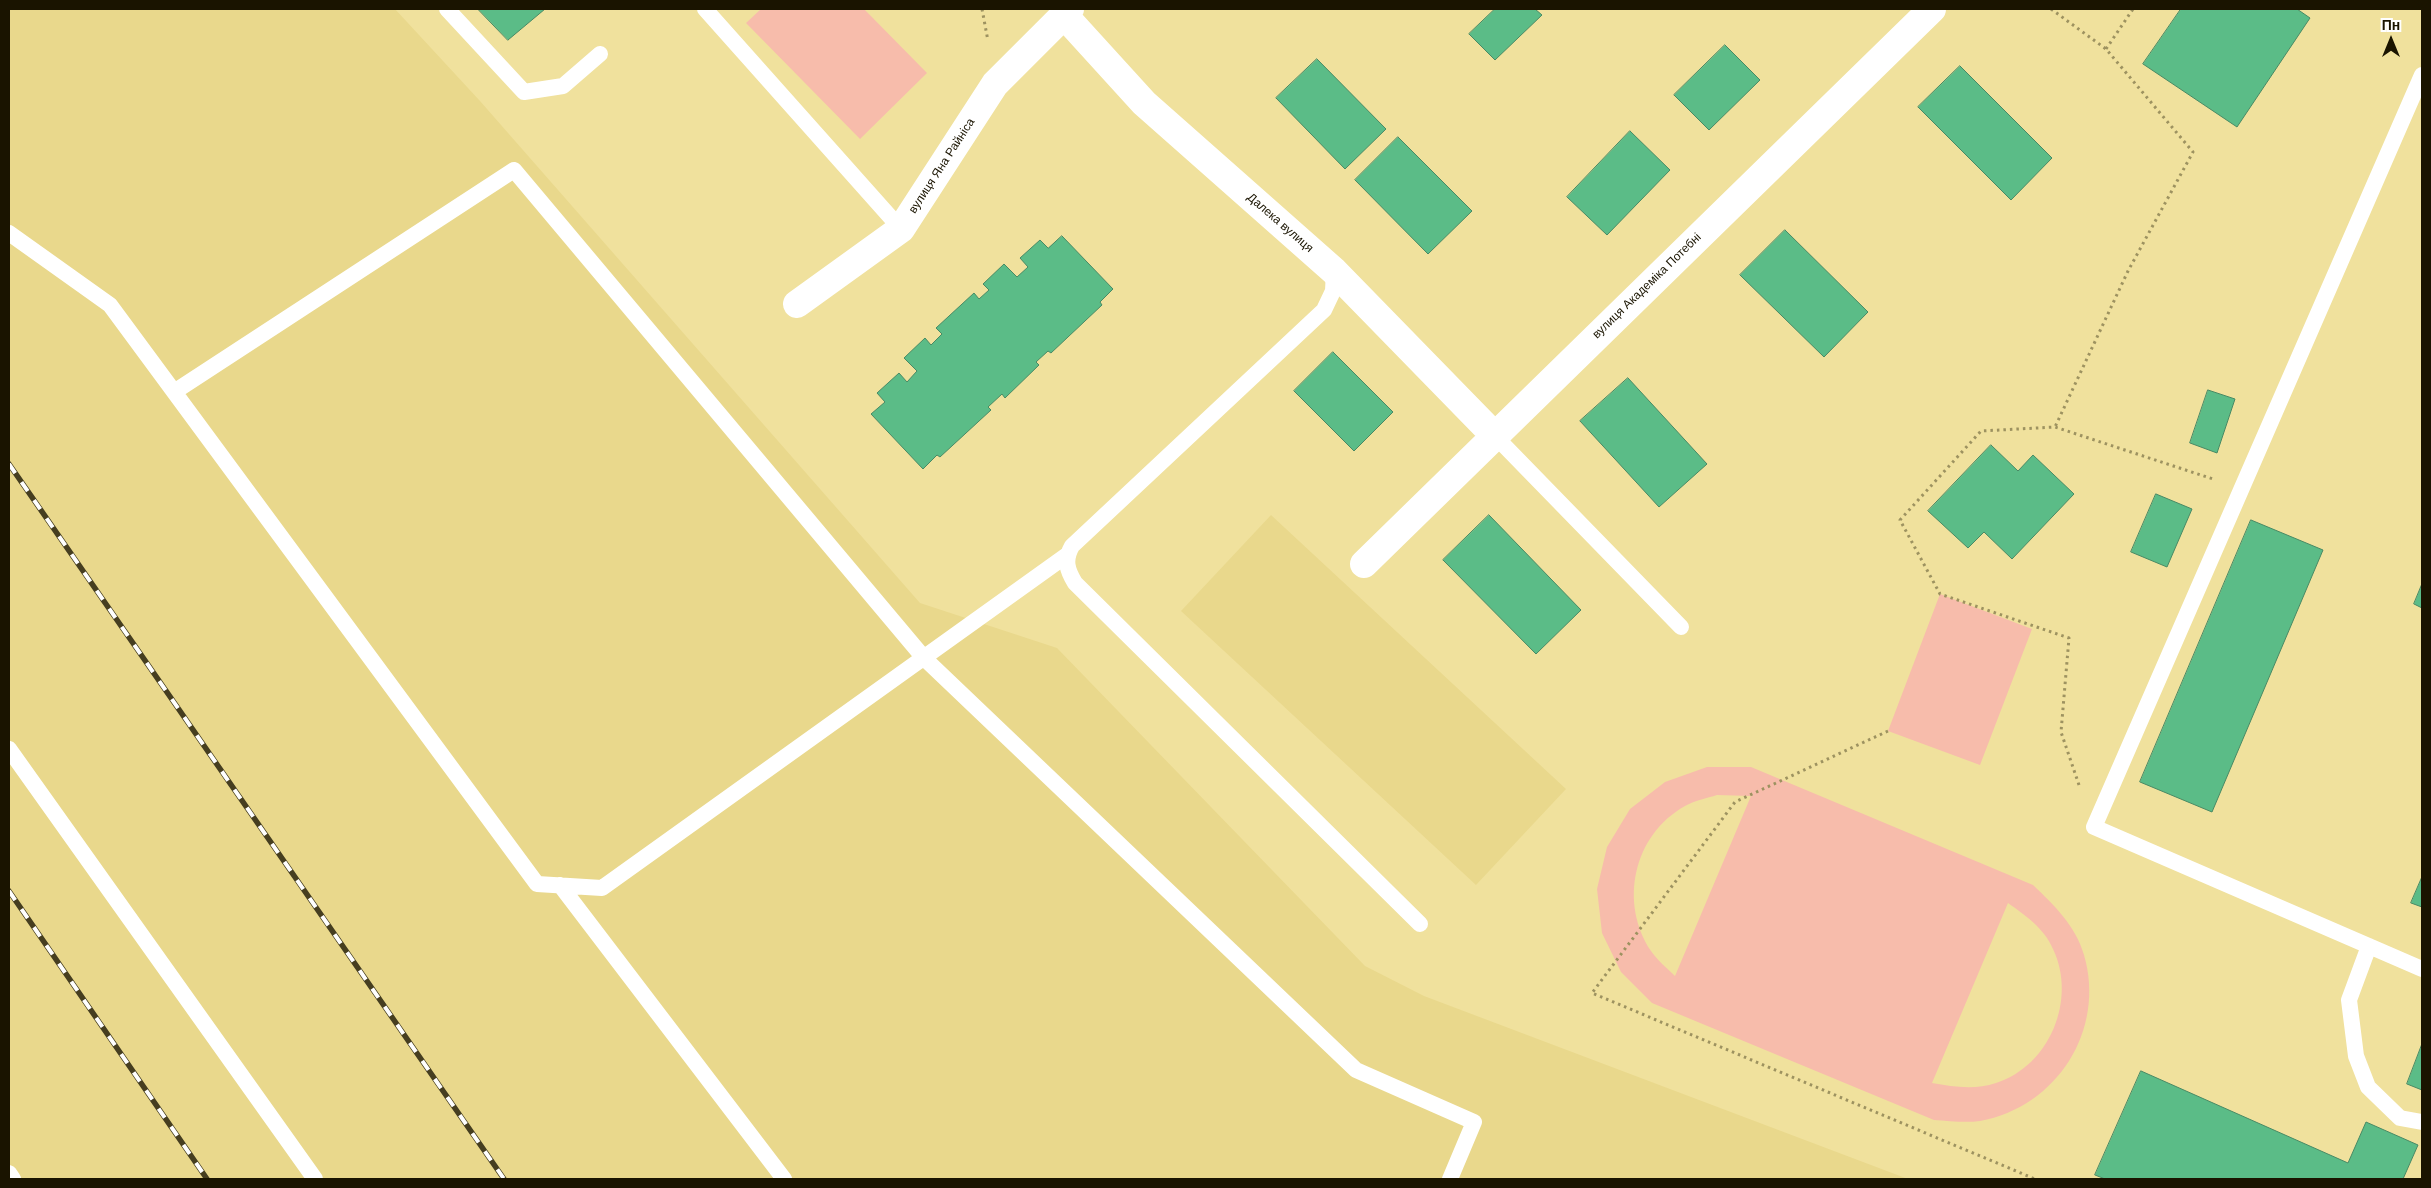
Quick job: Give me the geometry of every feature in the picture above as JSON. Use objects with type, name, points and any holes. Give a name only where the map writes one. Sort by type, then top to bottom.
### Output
[{"type":"street","name":"вулиця Академіка Потебні","points":[[1364,564],[1932,9]]},
{"type":"street","name":"вулиця Яна Райніса","points":[[797,304],[901,229],[996,84],[1066,12]]},
{"type":"street","name":"Далека вулиця","points":[[1066,12],[1144,103],[1334,271],[1494,435]]},
{"type":"lane","points":[[448,9],[524,92],[562,86],[600,54]]},
{"type":"lane","points":[[705,9],[901,229]]},
{"type":"lane","points":[[2422,75],[2094,827],[2422,969]]},
{"type":"lane","points":[[174,392],[514,170],[924,658],[1356,1070],[1474,1122],[1450,1179]]},
{"type":"lane","points":[[9,233],[110,305],[537,884],[602,888],[1067,555],[1072,546],[1324,310],[1333,291],[1334,271]]},
{"type":"lane","points":[[1494,435],[1681,627]]},
{"type":"lane","points":[[1067,555],[1069,573],[1075,583],[1420,924]]},
{"type":"lane","points":[[9,749],[315,1179]]},
{"type":"lane","points":[[560,885],[784,1179]]},
{"type":"lane","points":[[2368,946],[2349,1000],[2356,1056],[2368,1087],[2400,1118],[2422,1122]]},
{"type":"lane","points":[[9,1174],[13,1179]]},
{"type":"path","points":[[2051,9],[2106,49],[2193,152],[2128,271],[2055,427]]},
{"type":"path","points":[[2106,49],[2133,9]]},
{"type":"path","points":[[2094,827],[2062,732],[2069,638],[1940,594],[1900,520],[1981,431],[2055,427],[2242,488]]},
{"type":"path","points":[[1888,731],[1736,802],[1592,993],[2035,1179]]},
{"type":"shaded area","points":[[9,9],[395,9],[480,101],[920,603],[1057,648],[1365,966],[1424,996],[1908,1179],[9,1179]]},
{"type":"shaded area","points":[[761,9],[864,9],[927,73],[860,139],[746,23]]},
{"type":"shaded area","points":[[1271,515],[1566,789],[1476,885],[1181,611]]},
{"type":"shaded area","points":[[1940,594],[2032,629],[1980,765],[1888,731]]},
{"type":"shaded area","points":[[1707,767],[1751,767],[2033,885],[2070,925],[2084,955],[2089,983],[2088,1011],[2081,1037],[2069,1061],[2053,1082],[2032,1100],[2007,1113],[1975,1122],[1934,1120],[1652,1003],[1621,972],[1602,933],[1597,889],[1607,847],[1630,809],[1665,782]],"holes":[[[1717,795],[1751,796],[1675,976],[1653,954],[1641,932],[1634,892],[1636,871],[1643,852],[1653,834],[1667,819],[1689,804]],[[2008,903],[2028,918],[2045,935],[2060,968],[2062,989],[2060,1009],[2054,1028],[2044,1046],[2031,1062],[2015,1074],[1996,1083],[1972,1087],[1956,1087],[1932,1083]]]},
{"type":"building","points":[[478,9],[545,9],[508,40]]},
{"type":"building","points":[[1495,9],[1535,9],[1542,15],[1495,60],[1469,34]]},
{"type":"building","points":[[2181,9],[2297,9],[2310,18],[2237,127],[2143,64]]},
{"type":"building","points":[[1725,45],[1760,80],[1709,130],[1674,95]]},
{"type":"building","points":[[1317,59],[1386,129],[1345,169],[1276,98]]},
{"type":"building","points":[[1960,66],[2052,158],[2011,200],[1918,107]]},
{"type":"building","points":[[1630,131],[1670,170],[1607,235],[1567,197]]},
{"type":"building","points":[[1398,137],[1472,211],[1428,254],[1355,180]]},
{"type":"building","points":[[1785,230],[1868,312],[1824,357],[1740,275]]},
{"type":"building","points":[[1062,236],[1113,289],[1100,302],[1102,305],[1051,353],[1048,351],[1036,362],[1039,365],[1005,398],[1002,394],[988,407],[991,410],[940,457],[937,455],[923,469],[871,414],[885,402],[877,393],[899,373],[907,382],[917,371],[904,358],[925,338],[931,345],[942,334],[936,328],[974,293],[979,299],[989,290],[983,284],[1004,264],[1017,277],[1028,267],[1020,258],[1040,240],[1048,248]]},
{"type":"building","points":[[1333,352],[1393,412],[1354,451],[1294,391]]},
{"type":"building","points":[[1628,378],[1707,464],[1659,507],[1580,421]]},
{"type":"building","points":[[2208,390],[2235,399],[2217,453],[2190,443]]},
{"type":"building","points":[[1991,445],[2018,471],[2033,455],[2074,494],[2012,559],[1984,532],[1968,548],[1928,511]]},
{"type":"building","points":[[2156,494],[2192,509],[2167,567],[2131,552]]},
{"type":"building","points":[[1489,515],[1581,610],[1536,654],[1443,560]]},
{"type":"building","points":[[2251,520],[2323,550],[2212,812],[2140,782]]},
{"type":"building","points":[[2422,584],[2422,608],[2414,604]]},
{"type":"building","points":[[2422,877],[2422,907],[2411,903]]},
{"type":"building","points":[[2422,1044],[2422,1090],[2407,1084]]},
{"type":"building","points":[[2141,1071],[2348,1163],[2366,1122],[2418,1145],[2403,1179],[2105,1179],[2095,1175]]},
{"type":"railway","points":[[9,464],[504,1179]]},
{"type":"railway","points":[[9,891],[207,1179]]}]
